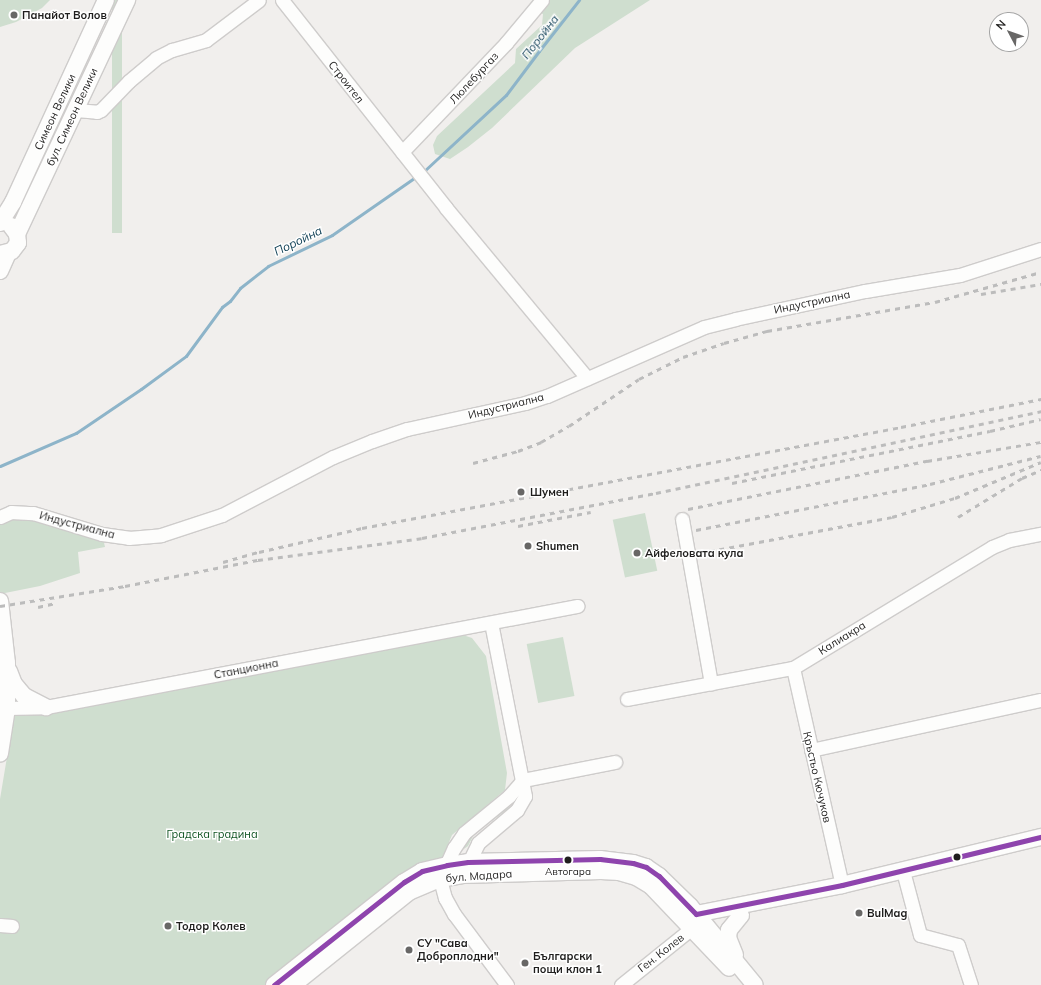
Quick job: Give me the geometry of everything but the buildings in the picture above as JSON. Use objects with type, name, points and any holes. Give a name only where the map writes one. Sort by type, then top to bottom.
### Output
[{"type":"main road","name":"Симеон Велики","points":[[0,223],[17,195],[106,0]]},
{"type":"main road","name":"бул. Симеон Велики","points":[[4,254],[16,247],[18,243],[17,234],[127,0]]},
{"type":"main road","points":[[0,223],[9,225],[17,234]]},
{"type":"main road","points":[[0,271],[4,254]]},
{"type":"main road","points":[[0,601],[4,708],[0,753]]},
{"type":"main road","points":[[3,668],[24,696],[46,707]]},
{"type":"main road","points":[[693,921],[1041,837]]},
{"type":"main road","name":"бул. Мадара","points":[[274,985],[404,882],[422,872],[444,872],[466,868],[600,859],[633,863],[646,867],[659,876],[693,921]]},
{"type":"main road","name":"бул. Мадара","points":[[293,985],[409,892],[444,872]]},
{"type":"main road","points":[[693,921],[741,915],[842,885]]},
{"type":"main road","points":[[740,965],[728,938],[733,924],[741,915]]},
{"type":"main road","points":[[693,921],[740,965],[755,985]]},
{"type":"main road","points":[[693,921],[746,985]]},
{"type":"street","points":[[76,110],[97,112],[101,110],[129,81],[156,58],[184,46],[206,40],[259,0]]},
{"type":"street","name":"Строител","points":[[282,0],[435,194],[586,378]]},
{"type":"street","name":"Люлебургаз","points":[[406,157],[542,0]]},
{"type":"street","name":"Индустриална","points":[[0,517],[11,512],[33,513],[102,534],[129,538],[160,535],[222,515],[333,457],[372,441],[408,429],[525,403],[547,396],[586,378],[711,326],[865,291],[960,275],[1041,249]]},
{"type":"street","points":[[682,519],[711,683]]},
{"type":"street","name":"Калиакра","points":[[627,699],[793,668],[992,547],[1009,540],[1041,534]]},
{"type":"street","name":"Станционна","points":[[4,708],[46,707],[577,606]]},
{"type":"street","points":[[466,868],[478,843],[522,803],[525,796],[523,780],[490,623]]},
{"type":"street","name":"Кръстьо Кючуков","points":[[793,668],[842,885]]},
{"type":"street","points":[[811,750],[1041,700]]},
{"type":"street","points":[[507,985],[454,914],[445,898],[444,872],[454,848],[464,833],[509,796],[523,780],[615,762]]},
{"type":"street","points":[[903,871],[920,935],[958,945],[971,985]]},
{"type":"street","name":"Ген. Колев","points":[[621,985],[693,921]]},
{"type":"green space","name":"Панайот Волов","points":[[0,0],[50,0],[42,8],[16,22],[0,27]]},
{"type":"green space","points":[[112,0],[122,0],[122,233],[112,233]]},
{"type":"green space","points":[[542,0],[650,0],[575,48],[492,128],[468,147],[450,159],[435,154],[433,145],[437,136],[515,63],[516,49],[542,25],[543,14],[533,10]]},
{"type":"green space","points":[[11,512],[102,534],[105,547],[78,552],[80,573],[40,586],[0,594],[0,517]]},
{"type":"green space","points":[[645,513],[657,571],[625,578],[613,520]]},
{"type":"green space","name":"Градска градина","points":[[463,635],[472,638],[486,656],[507,773],[505,790],[452,835],[442,859],[414,868],[265,985],[0,985],[0,799],[14,715],[34,714]]},
{"type":"green space","points":[[563,637],[574,696],[538,703],[527,644]]},
{"type":"green space","points":[[510,802],[511,803],[508,809],[479,830],[473,836],[468,846],[461,851],[468,834]]},
{"type":"waterway","name":"Поройна","points":[[423,172],[506,95],[579,0]]},
{"type":"waterway","name":"Поройна","points":[[0,466],[76,433],[141,389],[186,356],[222,307],[230,301],[240,288],[268,266],[332,235],[417,176]]},
{"type":"railway","points":[[473,463],[518,451],[541,442],[569,426],[639,379],[683,357],[724,343],[767,331],[935,302],[1041,272]]},
{"type":"railway","points":[[981,294],[1041,284]]},
{"type":"railway","points":[[223,562],[362,528],[901,427],[1041,399]]},
{"type":"railway","points":[[0,606],[125,586],[258,560],[422,538],[656,493],[1041,411]]},
{"type":"railway","points":[[732,483],[990,431],[1041,419]]},
{"type":"railway","points":[[688,509],[927,461],[1041,442]]},
{"type":"railway","points":[[696,530],[930,484],[1041,456]]},
{"type":"railway","points":[[700,553],[892,517],[955,498],[1041,462]]},
{"type":"railway","points":[[958,517],[1022,478],[1041,470]]},
{"type":"railway","points":[[518,526],[591,512]]},
{"type":"railway","points":[[38,607],[55,603]]},
{"type":"transit line","points":[[274,985],[404,882],[422,871],[447,865],[468,862],[600,859],[633,863],[646,867],[659,876],[696,914],[842,885],[1041,837]]},
{"type":"place","name":"Панайот Волов","points":[[14,15]]},
{"type":"place","name":"Шумен","points":[[521,492]]},
{"type":"place","name":"Shumen","points":[[528,546]]},
{"type":"place","name":"Айфеловата кула","points":[[637,553]]},
{"type":"place","name":"Автогара","points":[[568,860]]},
{"type":"place","name":"BulMag","points":[[859,913]]},
{"type":"place","name":"Тодор Колев","points":[[168,926]]},
{"type":"place","name":"СУ \"Сава Доброплодни\"","points":[[409,950]]},
{"type":"place","name":"Български пощи клон 1","points":[[525,963]]}]
